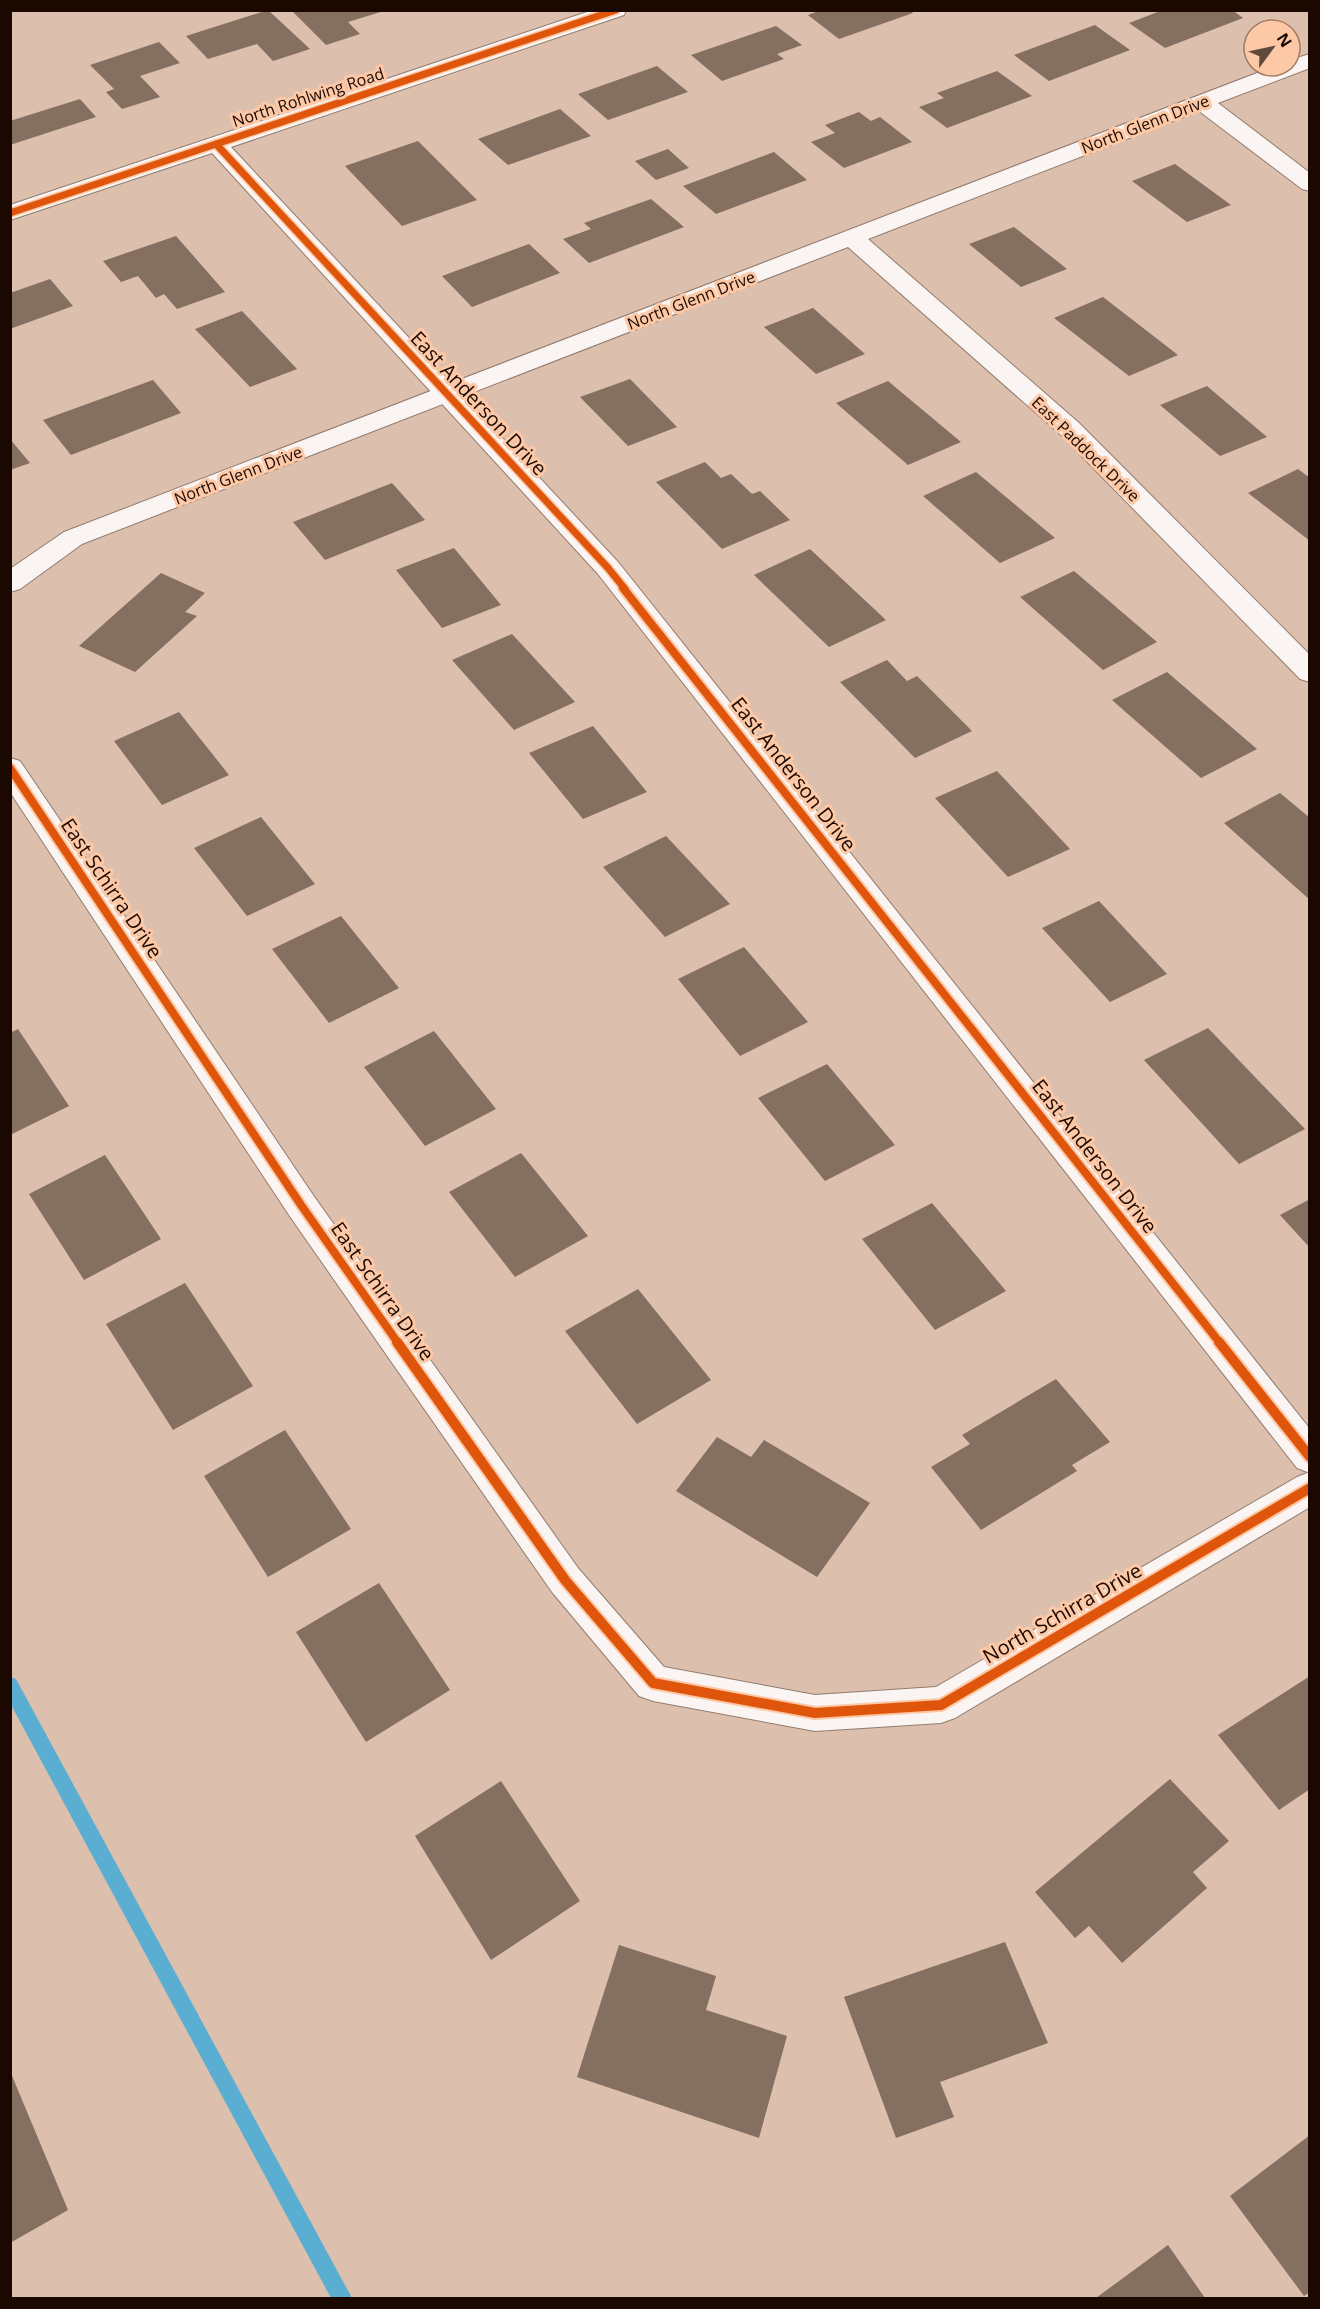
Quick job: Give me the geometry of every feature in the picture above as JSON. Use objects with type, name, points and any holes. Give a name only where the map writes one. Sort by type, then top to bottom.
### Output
[{"type":"street","name":"North Rohlwing Road","points":[[10,213],[616,10]]},
{"type":"street","name":"North Glenn Drive","points":[[10,583],[73,538],[1310,60]]},
{"type":"street","points":[[1202,102],[1310,184]]},
{"type":"street","name":"East Anderson Drive","points":[[216,144],[445,394],[608,567],[1310,1457]]},
{"type":"street","name":"East Paddock Drive","points":[[852,238],[1070,429],[1310,672]]},
{"type":"street","name":"East Schirra Drive","points":[[10,768],[301,1205],[565,1580],[654,1683],[815,1713]]},
{"type":"street","name":"North Schirra Drive","points":[[815,1713],[941,1705],[1310,1488]]},
{"type":"building","points":[[268,10],[310,49],[273,61],[257,44],[208,59],[186,36]]},
{"type":"building","points":[[291,10],[384,11],[348,22],[360,34],[326,45]]},
{"type":"building","points":[[821,10],[910,10],[913,13],[839,39],[808,15]]},
{"type":"building","points":[[1163,10],[1232,10],[1243,18],[1165,48],[1129,23]]},
{"type":"building","points":[[1095,25],[1130,50],[1049,81],[1014,55]]},
{"type":"building","points":[[776,26],[802,45],[777,54],[784,59],[722,81],[691,55]]},
{"type":"building","points":[[159,42],[180,63],[140,76],[160,97],[122,109],[106,92],[114,89],[90,65]]},
{"type":"building","points":[[657,66],[688,92],[608,120],[578,94]]},
{"type":"building","points":[[997,71],[1032,96],[947,128],[919,107],[944,98],[937,93]]},
{"type":"building","points":[[80,99],[96,117],[10,145],[10,121]]},
{"type":"building","points":[[560,109],[591,136],[508,165],[478,139]]},
{"type":"building","points":[[859,112],[871,121],[880,117],[912,142],[844,168],[811,142],[835,133],[825,125]]},
{"type":"building","points":[[418,141],[477,200],[402,226],[345,166]]},
{"type":"building","points":[[668,149],[689,168],[656,180],[635,161]]},
{"type":"building","points":[[774,152],[807,180],[716,214],[683,186]]},
{"type":"building","points":[[1175,164],[1231,205],[1187,222],[1132,181]]},
{"type":"building","points":[[651,199],[684,227],[589,263],[563,239],[591,229],[584,223]]},
{"type":"building","points":[[1014,227],[1067,269],[1021,287],[969,244]]},
{"type":"building","points":[[176,236],[225,292],[177,309],[164,294],[156,298],[138,276],[121,282],[103,261]]},
{"type":"building","points":[[529,244],[560,273],[472,307],[442,276]]},
{"type":"building","points":[[50,279],[73,306],[10,329],[10,293]]},
{"type":"building","points":[[1103,297],[1178,355],[1129,376],[1054,318]]},
{"type":"building","points":[[813,308],[865,354],[816,374],[764,327]]},
{"type":"building","points":[[242,311],[297,369],[250,387],[195,329]]},
{"type":"building","points":[[630,379],[677,427],[628,446],[580,397]]},
{"type":"building","points":[[153,380],[181,413],[71,455],[43,420]]},
{"type":"building","points":[[888,381],[961,442],[908,465],[836,403]]},
{"type":"building","points":[[1207,386],[1267,437],[1220,456],[1160,405]]},
{"type":"building","points":[[10,439],[30,463],[10,470]]},
{"type":"building","points":[[705,462],[721,478],[731,474],[752,494],[760,491],[790,520],[722,549],[656,482]]},
{"type":"building","points":[[1298,469],[1310,478],[1310,541],[1248,493]]},
{"type":"building","points":[[976,472],[1055,538],[1000,563],[923,496]]},
{"type":"building","points":[[392,483],[425,520],[325,560],[293,522]]},
{"type":"building","points":[[454,548],[501,605],[442,628],[396,570]]},
{"type":"building","points":[[810,549],[886,620],[829,647],[754,575]]},
{"type":"building","points":[[1074,571],[1157,642],[1103,670],[1020,597]]},
{"type":"building","points":[[161,573],[205,593],[185,612],[197,616],[135,672],[79,646]]},
{"type":"building","points":[[512,634],[575,702],[514,730],[452,660]]},
{"type":"building","points":[[887,660],[907,681],[917,676],[972,731],[915,758],[840,682]]},
{"type":"building","points":[[1167,672],[1257,749],[1201,778],[1112,700]]},
{"type":"building","points":[[179,712],[229,775],[162,805],[114,741]]},
{"type":"building","points":[[593,726],[647,792],[583,819],[529,753]]},
{"type":"building","points":[[997,771],[1070,849],[1008,877],[935,798]]},
{"type":"building","points":[[1280,793],[1310,818],[1310,900],[1224,823]]},
{"type":"building","points":[[261,817],[315,884],[247,916],[194,848]]},
{"type":"building","points":[[666,836],[730,904],[665,937],[603,867]]},
{"type":"building","points":[[1099,901],[1167,974],[1110,1002],[1042,928]]},
{"type":"building","points":[[341,916],[399,988],[329,1023],[272,949]]},
{"type":"building","points":[[744,947],[808,1022],[740,1056],[678,979]]},
{"type":"building","points":[[1208,1028],[1305,1129],[1239,1164],[1144,1060]]},
{"type":"building","points":[[18,1029],[69,1106],[10,1135],[10,1033]]},
{"type":"building","points":[[434,1031],[496,1109],[425,1146],[364,1067]]},
{"type":"building","points":[[827,1064],[895,1145],[825,1181],[758,1098]]},
{"type":"building","points":[[521,1153],[588,1236],[515,1277],[449,1192]]},
{"type":"building","points":[[105,1155],[161,1239],[84,1280],[29,1194]]},
{"type":"building","points":[[1310,1199],[1310,1248],[1280,1215]]},
{"type":"building","points":[[932,1203],[1006,1291],[935,1330],[862,1239]]},
{"type":"building","points":[[185,1283],[253,1386],[173,1430],[106,1324]]},
{"type":"building","points":[[638,1289],[711,1380],[637,1424],[565,1331]]},
{"type":"building","points":[[1056,1379],[1110,1442],[1072,1465],[1077,1471],[981,1530],[931,1467],[970,1444],[962,1435]]},
{"type":"building","points":[[285,1430],[351,1529],[268,1577],[204,1476]]},
{"type":"building","points":[[717,1437],[751,1457],[764,1440],[870,1503],[817,1577],[676,1491]]},
{"type":"building","points":[[379,1583],[450,1690],[366,1742],[296,1632]]},
{"type":"building","points":[[1310,1676],[1310,1789],[1279,1810],[1218,1735]]},
{"type":"building","points":[[1170,1779],[1229,1841],[1193,1872],[1207,1888],[1122,1963],[1089,1926],[1075,1938],[1035,1892]]},
{"type":"building","points":[[501,1781],[580,1901],[491,1960],[415,1836]]},
{"type":"building","points":[[1005,1942],[1048,2043],[940,2082],[954,2117],[896,2138],[844,1997]]},
{"type":"building","points":[[619,1945],[716,1976],[706,2010],[787,2036],[759,2138],[577,2077]]},
{"type":"building","points":[[10,2071],[68,2210],[10,2243]]},
{"type":"building","points":[[1310,2135],[1310,2292],[1304,2296],[1230,2196]]},
{"type":"building","points":[[1168,2245],[1205,2298],[1096,2298]]},
{"type":"waterway","points":[[10,1685],[342,2298]]},
{"type":"cycle path","points":[[10,213],[616,10]]},
{"type":"cycle path","points":[[216,144],[608,568],[1310,1457]]},
{"type":"cycle path","points":[[10,768],[301,1205],[565,1580],[653,1683],[815,1713],[941,1705],[1310,1488]]}]
